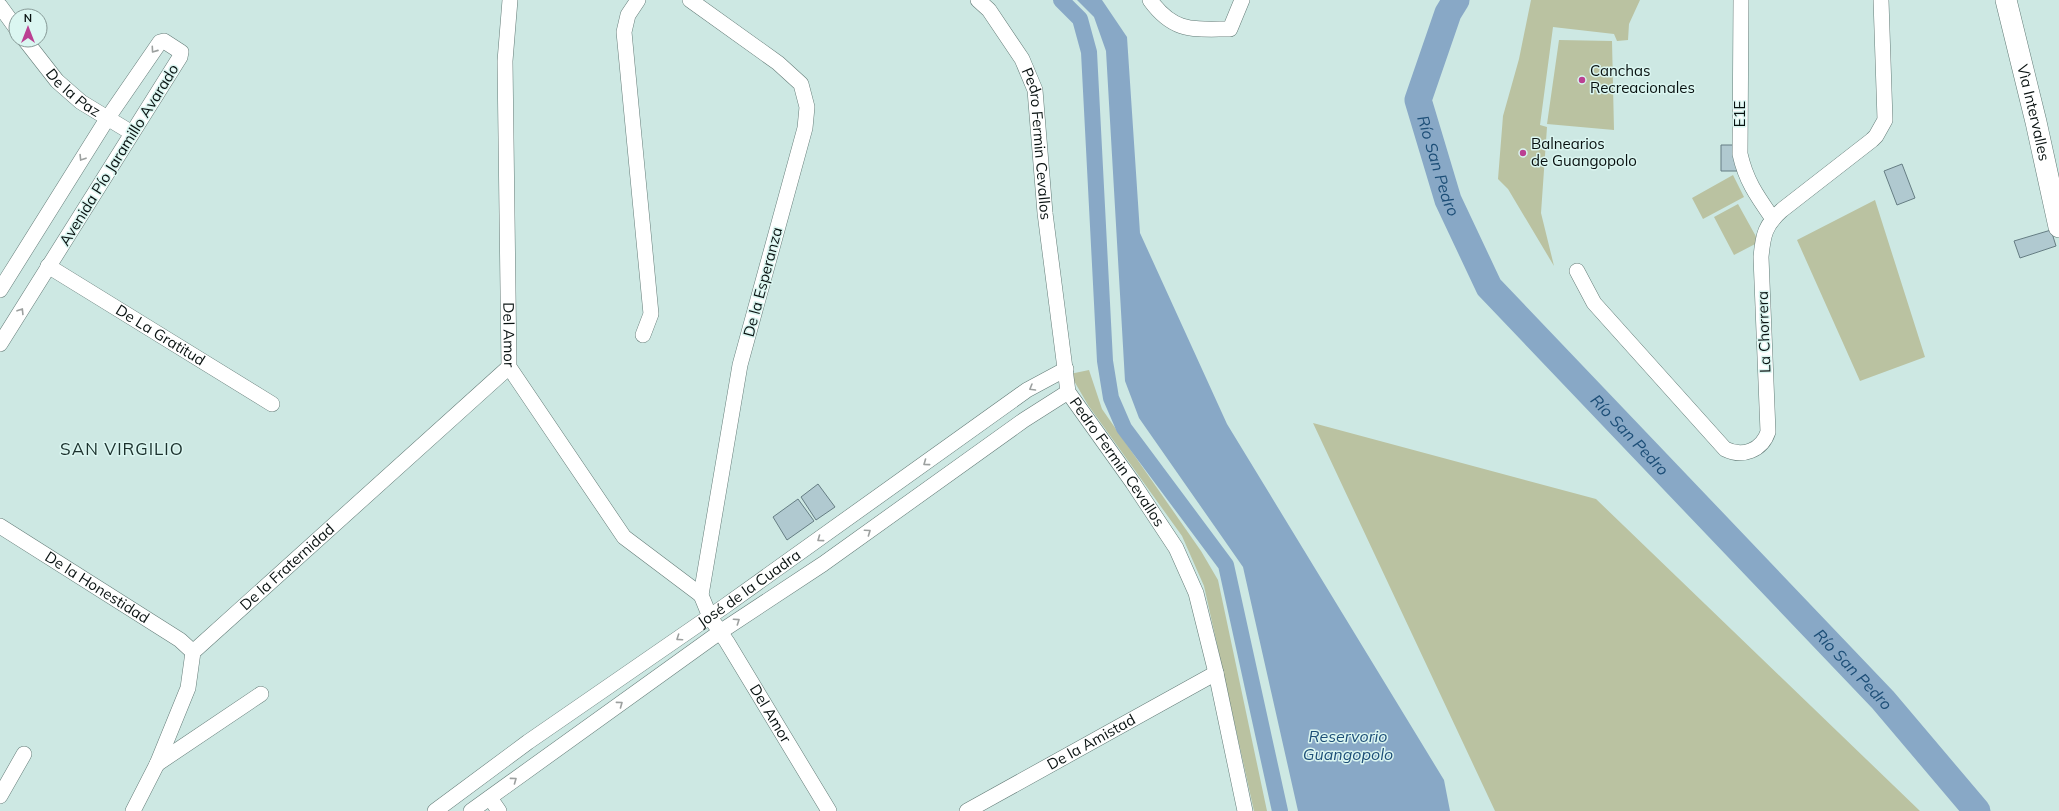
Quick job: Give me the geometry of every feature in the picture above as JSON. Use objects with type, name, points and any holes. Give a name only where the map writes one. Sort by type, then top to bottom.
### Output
[{"type":"main road","name":"Vìa Intervalles","points":[[2006,0],[2036,122],[2059,227]]},
{"type":"street","name":"Del Amor","points":[[510,0],[505,61],[509,367],[624,537],[701,595]]},
{"type":"street","points":[[638,0],[628,15],[624,32],[651,314],[643,335]]},
{"type":"street","name":"De la Esperanza","points":[[690,0],[778,63],[801,84],[807,107],[805,128],[740,365],[701,595]]},
{"type":"street","name":"Pedro Fermin Cevallos","points":[[978,0],[989,10],[1022,59],[1035,90],[1045,212],[1068,392],[1133,483],[1176,548],[1196,593],[1216,673],[1245,811]]},
{"type":"street","points":[[1150,0],[1172,23],[1192,29],[1230,29],[1242,0]]},
{"type":"street","name":"E1E","points":[[1741,0],[1740,154],[1744,173],[1772,219]]},
{"type":"street","name":"La Chorrera","points":[[1576,271],[1594,303],[1726,449],[1731,451],[1751,451],[1765,441],[1768,432],[1761,258],[1765,230],[1772,219],[1872,140],[1885,120],[1880,0]]},
{"type":"street","points":[[0,6],[8,17]]},
{"type":"street","name":"Avenida Pío Jaramillo Avarado","points":[[0,290],[107,119],[160,42],[164,41],[181,52],[180,58],[0,344]]},
{"type":"street","name":"De la Paz","points":[[31,48],[57,81],[82,102],[132,134]]},
{"type":"street","name":"De La Gratitud","points":[[48,266],[272,404]]},
{"type":"street","name":"De la Fraternidad","points":[[193,652],[509,367]]},
{"type":"street","name":"José de la Cuadra","points":[[435,811],[528,742],[710,617],[1027,390],[1066,369]]},
{"type":"street","name":"José de la Cuadra","points":[[471,811],[720,632],[891,515],[1024,420],[1068,392]]},
{"type":"street","points":[[878,497],[891,515]]},
{"type":"street","name":"De la Honestidad","points":[[0,526],[180,640],[193,652]]},
{"type":"street","points":[[701,595],[710,617]]},
{"type":"street","name":"Del Amor","points":[[710,617],[829,811]]},
{"type":"street","points":[[133,811],[157,764],[188,688],[193,652]]},
{"type":"street","name":"De la Amistad","points":[[967,811],[1216,673]]},
{"type":"street","points":[[157,764],[262,694]]},
{"type":"street","points":[[528,742],[542,760]]},
{"type":"street","points":[[0,796],[24,754]]},
{"type":"street","points":[[490,798],[499,811]]},
{"type":"green space","name":"Balnearios de Guangopolo","points":[[1531,0],[1640,0],[1629,24],[1628,40],[1617,41],[1614,34],[1553,27],[1540,125],[1547,127],[1541,213],[1554,266],[1508,189],[1498,179],[1503,116],[1519,59]]},
{"type":"green space","points":[[1559,40],[1612,41],[1614,130],[1547,124]]},
{"type":"green space","points":[[1733,175],[1744,197],[1703,219],[1692,198]]},
{"type":"green space","points":[[1875,200],[1925,357],[1860,381],[1797,240]]},
{"type":"green space","points":[[1738,204],[1759,242],[1734,255],[1714,217]]},
{"type":"green space","points":[[1089,370],[1102,409],[1201,551],[1218,580],[1267,811],[1254,811],[1204,586],[1182,536],[1088,405],[1070,374]]},
{"type":"green space","points":[[1313,423],[1596,499],[1920,811],[1495,811]]},
{"type":"water","name":"Reservorio Guangopolo","points":[[1077,0],[1102,0],[1127,37],[1140,233],[1227,424],[1444,780],[1450,811],[1298,811],[1243,567],[1139,418],[1125,381],[1106,51],[1094,17]]},
{"type":"building","points":[[1721,145],[1737,145],[1737,171],[1721,171]]},
{"type":"building","points":[[1902,164],[1915,198],[1897,205],[1884,171]]},
{"type":"building","points":[[2051,230],[2056,246],[2020,258],[2014,241]]},
{"type":"building","points":[[818,484],[835,507],[816,520],[801,497]]},
{"type":"building","points":[[798,499],[814,521],[787,540],[773,517]]},
{"type":"waterway","points":[[1061,0],[1080,19],[1089,52],[1105,361],[1111,398],[1124,428],[1226,565],[1280,811]]},
{"type":"waterway","name":"Río San Pedro","points":[[1456,0],[1448,13],[1418,100],[1448,200],[1489,287],[1883,700],[1977,811]]},
{"type":"place","name":"Canchas Recreacionales","points":[[1582,80]]},
{"type":"place","name":"Balnearios de Guangopolo","points":[[1523,153]]},
{"type":"district","name":"SAN VIRGILIO","points":[[122,449]]}]
